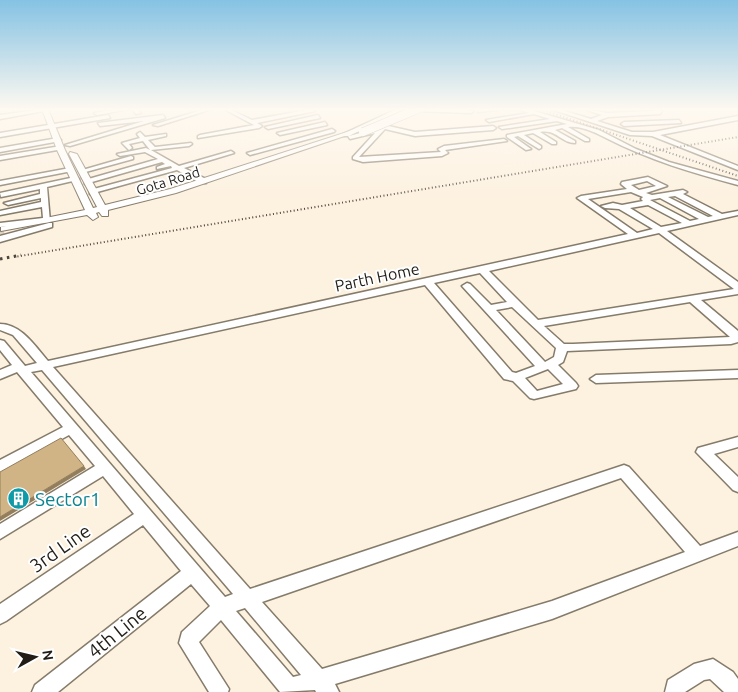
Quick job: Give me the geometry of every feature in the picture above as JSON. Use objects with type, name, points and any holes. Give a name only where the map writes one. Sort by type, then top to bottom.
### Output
[{"type":"main road","points":[[61,141],[70,170],[92,214]]},
{"type":"main road","points":[[63,141],[103,211]]},
{"type":"main road","name":"Gota Road","points":[[2,231],[103,211],[330,141]]},
{"type":"main road","name":"Gota Road","points":[[103,211],[177,194],[332,141]]},
{"type":"street","points":[[0,150],[40,141]]},
{"type":"street","points":[[0,158],[48,141]]},
{"type":"street","points":[[129,148],[125,143],[133,141]]},
{"type":"street","points":[[87,181],[187,147],[177,146],[153,149],[146,141]]},
{"type":"street","points":[[171,141],[177,146]]},
{"type":"street","points":[[250,153],[294,141]]},
{"type":"street","points":[[371,141],[355,158],[363,160],[442,154],[445,153],[441,149],[444,148],[501,141]]},
{"type":"street","points":[[517,141],[528,149]]},
{"type":"street","points":[[530,141],[539,147]]},
{"type":"street","points":[[617,141],[667,163],[738,182]]},
{"type":"street","points":[[671,141],[738,168]]},
{"type":"street","points":[[120,154],[146,150],[203,181]]},
{"type":"street","points":[[159,158],[162,151]]},
{"type":"street","points":[[87,181],[159,158],[206,152]]},
{"type":"street","points":[[87,181],[178,168],[231,153]]},
{"type":"street","points":[[0,183],[70,170]]},
{"type":"street","points":[[1,195],[75,179]]},
{"type":"street","points":[[43,185],[48,222]]},
{"type":"street","points":[[631,190],[581,198],[636,236]]},
{"type":"street","points":[[641,192],[707,220]]},
{"type":"street","points":[[622,208],[679,192],[721,217]]},
{"type":"street","points":[[654,198],[690,224]]},
{"type":"street","points":[[8,203],[45,200]]},
{"type":"street","points":[[0,213],[45,200]]},
{"type":"street","points":[[606,206],[613,205],[622,208],[660,230],[738,287]]},
{"type":"street","name":"Parth Home","points":[[0,375],[21,368],[44,365],[738,213]]},
{"type":"street","points":[[482,269],[514,303],[561,347],[731,341],[736,339],[736,335],[693,299]]},
{"type":"street","points":[[427,281],[508,376],[517,377],[560,359],[561,347]]},
{"type":"street","points":[[467,286],[546,365],[572,386],[538,395],[534,394],[517,377]]},
{"type":"street","points":[[536,324],[738,291]]},
{"type":"street","points":[[489,309],[514,303]]},
{"type":"street","points":[[0,327],[5,327],[16,333],[324,686]]},
{"type":"street","points":[[0,344],[292,690],[324,686],[552,610],[738,539]]},
{"type":"street","points":[[596,379],[738,374]]},
{"type":"street","points":[[0,468],[71,428]]},
{"type":"street","points":[[738,442],[703,452],[738,486]]},
{"type":"street","points":[[0,532],[105,467]]},
{"type":"street","points":[[219,689],[188,643],[189,639],[222,607],[624,471],[698,555]]},
{"type":"street","name":"3rd Line","points":[[0,615],[145,515]]},
{"type":"street","name":"4th Line","points":[[42,692],[193,572]]},
{"type":"street","points":[[675,692],[676,687],[701,670],[713,669],[726,679],[736,692]]},
{"type":"building","name":"Sector1","points":[[61,438],[84,466],[0,517],[0,472]]},
{"type":"tunnel","points":[[0,233],[4,232]]},
{"type":"railway","points":[[635,141],[661,150]]},
{"type":"railway","points":[[661,150],[712,141]]},
{"type":"railway","points":[[14,257],[661,150]]},
{"type":"railway","points":[[661,150],[738,176]]},
{"type":"railway","points":[[0,259],[21,255]]},
{"type":"place","name":"Sector1","points":[[19,499]]}]
